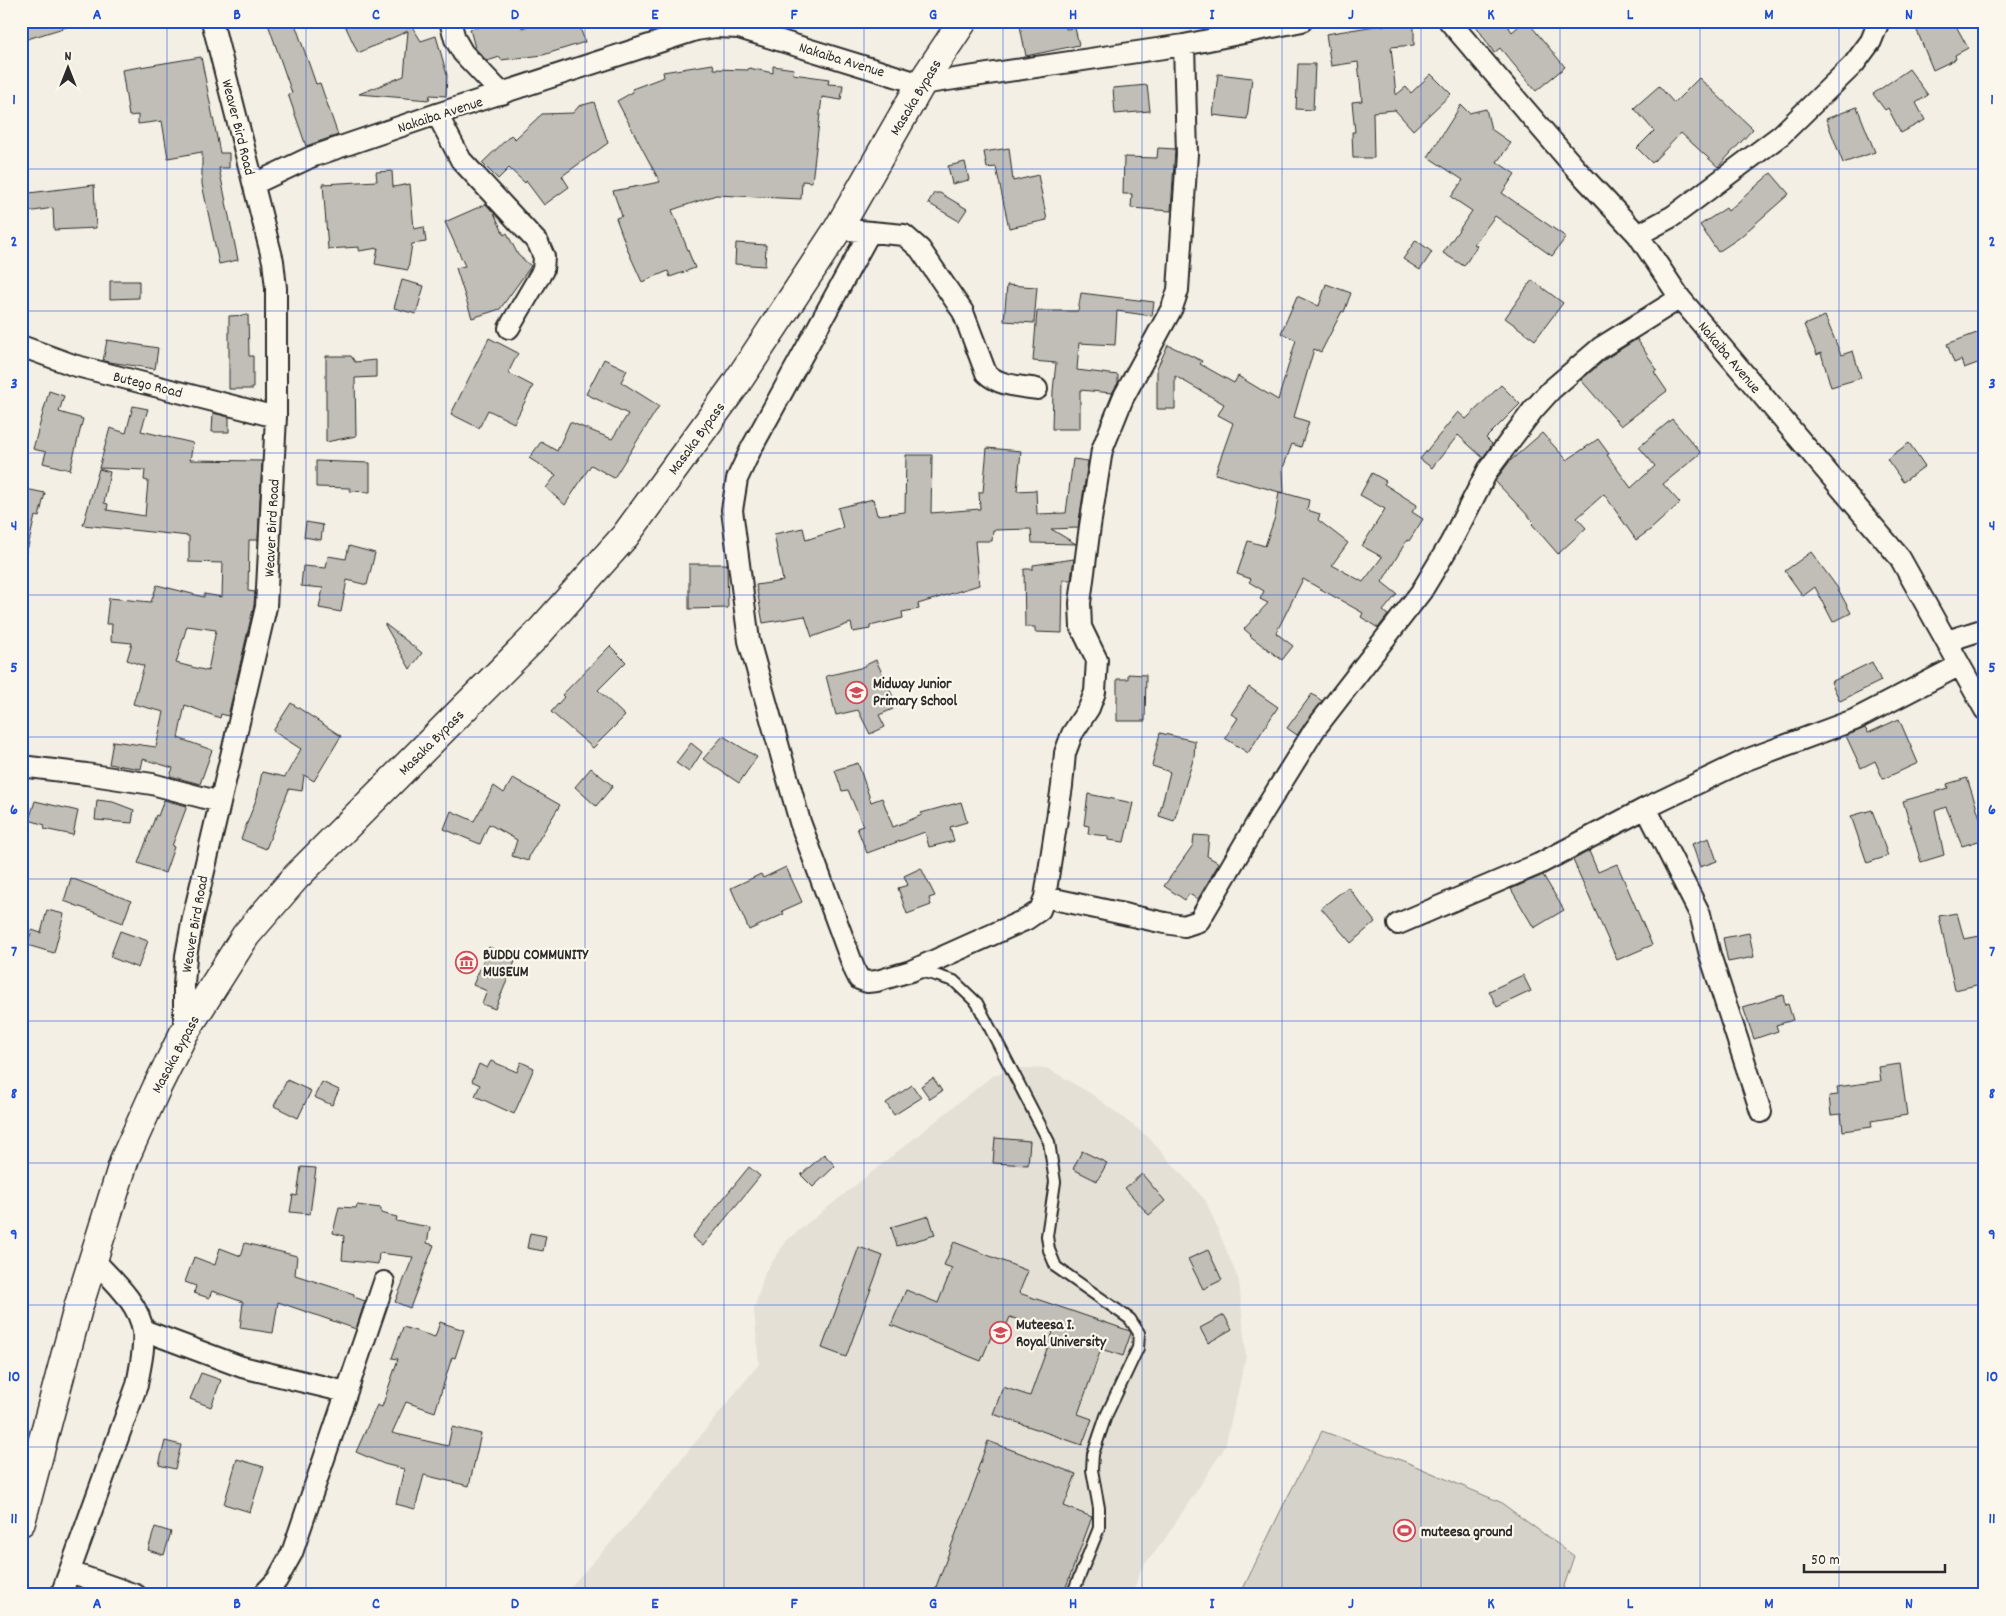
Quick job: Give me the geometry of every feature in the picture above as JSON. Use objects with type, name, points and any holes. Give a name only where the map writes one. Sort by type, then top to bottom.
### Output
[{"type":"highway","name":"Masaka Bypass","points":[[21,1522],[78,1308],[124,1158],[184,1032],[246,935],[296,876],[536,636],[625,536],[736,384],[838,229],[921,84],[963,21]]},
{"type":"street","name":"Weaver Bird Road","points":[[184,1032],[186,956],[266,607],[276,416],[276,288],[273,261],[212,21]]},
{"type":"street","points":[[450,21],[455,39],[462,53],[494,88],[502,94]]},
{"type":"street","name":"Nakaiba Avenue","points":[[254,184],[310,157],[437,114],[718,24],[739,28],[921,84],[1184,45],[1302,21]]},
{"type":"street","name":"Nakaiba Avenue","points":[[1449,21],[1577,170],[1638,235],[1680,298],[1900,558],[1985,710]]},
{"type":"street","points":[[1638,235],[1672,216],[1781,135],[1854,64],[1871,41],[1879,21]]},
{"type":"street","points":[[870,232],[751,449],[737,480],[732,510],[749,641],[800,822],[855,971],[860,979],[867,982],[877,981],[911,970],[1027,918],[1040,910],[1045,897],[1065,754],[1072,734],[1089,708],[1095,692],[1096,660],[1081,627],[1080,604],[1102,450],[1123,398],[1172,308],[1178,290],[1187,154],[1184,45]]},
{"type":"street","points":[[437,114],[461,160],[538,243],[544,257],[543,270],[509,328]]},
{"type":"street","points":[[838,229],[904,235],[920,249],[964,312],[986,373],[993,380],[1037,389]]},
{"type":"street","points":[[1045,897],[1184,926],[1199,921],[1315,729],[1421,592],[1450,544],[1488,470],[1533,410],[1552,390],[1600,348],[1680,298]]},
{"type":"street","name":"Butego Road","points":[[21,346],[73,366],[276,416]]},
{"type":"street","points":[[1947,641],[1985,629]]},
{"type":"street","points":[[1398,924],[1539,864],[1646,808],[1746,760],[1854,720],[1960,666]]},
{"type":"street","points":[[21,766],[152,784],[220,802]]},
{"type":"street","points":[[1646,808],[1700,914],[1710,956],[1762,1112]]},
{"type":"street","points":[[61,1595],[137,1384],[142,1360],[143,1330],[131,1302],[93,1259]]},
{"type":"street","points":[[263,1595],[277,1580],[292,1553],[384,1282]]},
{"type":"street","points":[[143,1330],[242,1367],[346,1392]]},
{"type":"street","points":[[70,1572],[136,1595]]},
{"type":"lane","points":[[911,970],[954,981],[977,1003],[1049,1142],[1055,1182],[1047,1236],[1049,1250],[1056,1267],[1130,1319],[1139,1333],[1138,1348],[1106,1416],[1093,1454],[1092,1470],[1099,1508],[1099,1528],[1072,1595]]},
{"type":"shaded area","name":"Muteesa I. Royal University","points":[[1017,1068],[1047,1068],[1093,1095],[1147,1136],[1206,1201],[1239,1281],[1246,1357],[1225,1447],[1163,1542],[1141,1569],[1132,1595],[563,1595],[637,1514],[759,1364],[754,1310],[765,1272],[788,1239],[992,1076]]},
{"type":"shaded area","name":"muteesa ground","points":[[1322,1431],[1406,1462],[1500,1502],[1574,1556],[1561,1595],[1240,1595]]},
{"type":"building","points":[[21,21],[73,21],[73,25],[21,41]]},
{"type":"building","points":[[267,21],[294,21],[316,84],[320,83],[338,135],[306,146],[288,94],[292,93]]},
{"type":"building","points":[[343,21],[428,21],[413,28],[421,41],[436,36],[447,75],[446,96],[430,95],[429,100],[359,94],[404,76],[408,31],[358,53]]},
{"type":"building","points":[[503,21],[521,21],[522,28],[541,21],[578,21],[585,42],[543,55],[501,60],[500,57],[487,61],[475,48],[470,29]]},
{"type":"building","points":[[1019,21],[1064,21],[1066,29],[1075,28],[1079,45],[1026,56]]},
{"type":"building","points":[[1473,21],[1505,21],[1512,32],[1527,21],[1565,67],[1536,91],[1500,48],[1494,53]]},
{"type":"building","points":[[1913,21],[1945,21],[1948,28],[1955,24],[1968,48],[1955,55],[1956,59],[1933,70]]},
{"type":"building","points":[[1414,23],[1414,45],[1391,47],[1396,95],[1406,87],[1411,93],[1431,74],[1451,94],[1413,130],[1395,110],[1373,112],[1374,158],[1353,158],[1352,132],[1355,132],[1352,102],[1362,101],[1358,62],[1331,66],[1326,34],[1375,26]]},
{"type":"building","points":[[201,57],[220,153],[229,153],[229,168],[219,168],[238,260],[219,264],[202,184],[202,152],[168,158],[162,121],[138,124],[138,115],[129,116],[122,70]]},
{"type":"building","points":[[713,64],[714,69],[748,70],[749,68],[773,73],[773,66],[794,69],[793,74],[829,79],[828,84],[843,85],[841,100],[822,97],[812,182],[802,181],[801,199],[716,195],[672,210],[695,268],[670,277],[668,271],[642,282],[616,218],[622,216],[613,191],[660,182],[617,101],[633,92],[632,89],[664,77],[663,72]]},
{"type":"building","points":[[1298,64],[1315,64],[1313,110],[1296,109]]},
{"type":"building","points":[[1909,69],[1928,95],[1916,103],[1925,120],[1901,133],[1888,108],[1885,110],[1873,94]]},
{"type":"building","points":[[1218,74],[1252,78],[1247,119],[1213,115]]},
{"type":"building","points":[[1699,78],[1753,129],[1718,167],[1681,133],[1652,163],[1637,148],[1654,131],[1634,108],[1659,86],[1674,103]]},
{"type":"building","points":[[1147,85],[1150,111],[1115,114],[1113,88]]},
{"type":"building","points":[[594,102],[608,143],[562,176],[569,187],[544,205],[526,181],[525,183],[509,168],[498,179],[482,163],[511,135],[515,139],[542,114],[573,113],[579,106]]},
{"type":"building","points":[[1461,105],[1469,113],[1486,109],[1491,129],[1511,143],[1497,162],[1515,174],[1502,193],[1566,237],[1552,256],[1495,216],[1474,244],[1477,246],[1464,266],[1443,253],[1472,211],[1451,197],[1463,180],[1428,157]]},
{"type":"building","points":[[1857,107],[1875,152],[1843,163],[1826,119]]},
{"type":"building","points":[[1009,148],[1013,181],[1038,175],[1047,220],[1009,228],[996,167],[987,168],[984,152]]},
{"type":"building","points":[[1158,148],[1175,149],[1171,211],[1131,208],[1132,194],[1123,194],[1124,157],[1157,158]]},
{"type":"building","points":[[965,162],[969,180],[952,184],[948,166]]},
{"type":"building","points":[[392,171],[393,187],[410,184],[414,229],[424,227],[426,242],[412,244],[408,270],[375,264],[378,248],[359,251],[359,247],[328,249],[323,184],[377,181],[376,172]]},
{"type":"building","points":[[1771,173],[1789,194],[1739,238],[1718,252],[1700,225],[1726,208],[1728,211]]},
{"type":"building","points":[[94,185],[96,228],[54,230],[53,208],[21,213],[21,194]]},
{"type":"building","points":[[934,193],[940,193],[967,209],[959,221],[928,203]]},
{"type":"building","points":[[486,204],[494,213],[504,235],[507,233],[518,255],[531,266],[500,309],[472,318],[456,268],[465,266],[445,222]]},
{"type":"building","points":[[1416,240],[1432,252],[1420,270],[1403,259]]},
{"type":"building","points":[[736,243],[766,245],[765,266],[735,264]]},
{"type":"building","points":[[402,280],[424,286],[416,314],[394,308]]},
{"type":"building","points":[[1532,280],[1563,303],[1535,340],[1505,318]]},
{"type":"building","points":[[110,281],[139,281],[139,298],[110,299]]},
{"type":"building","points":[[1326,284],[1351,293],[1344,312],[1342,311],[1321,352],[1314,349],[1294,417],[1309,422],[1301,447],[1292,444],[1283,468],[1284,493],[1309,500],[1307,510],[1320,514],[1318,520],[1348,543],[1332,565],[1363,582],[1382,557],[1362,546],[1385,509],[1360,495],[1372,473],[1386,481],[1384,484],[1417,505],[1412,512],[1423,519],[1409,541],[1407,540],[1382,582],[1397,594],[1383,611],[1388,615],[1378,628],[1361,617],[1363,613],[1303,579],[1276,633],[1293,646],[1282,660],[1250,636],[1244,629],[1268,603],[1260,599],[1264,591],[1249,582],[1251,579],[1237,574],[1248,541],[1265,546],[1275,517],[1279,492],[1283,493],[1215,474],[1233,423],[1218,415],[1224,404],[1175,376],[1175,409],[1157,409],[1157,368],[1168,345],[1202,361],[1200,364],[1234,383],[1238,376],[1278,400],[1296,340],[1281,333],[1297,296],[1319,306]]},
{"type":"building","points":[[1007,285],[1037,287],[1034,323],[1004,321]]},
{"type":"building","points":[[1081,293],[1154,302],[1152,316],[1117,311],[1115,345],[1079,343],[1077,370],[1118,375],[1118,383],[1112,393],[1080,390],[1080,429],[1052,429],[1056,363],[1033,361],[1037,311],[1078,311]]},
{"type":"building","points":[[248,315],[249,356],[253,356],[253,389],[229,389],[229,316]]},
{"type":"building","points":[[1825,316],[1841,355],[1853,351],[1861,378],[1831,387],[1821,353],[1817,355],[1804,325]]},
{"type":"building","points":[[1985,330],[1985,353],[1980,354],[1983,361],[1964,368],[1961,360],[1954,363],[1947,344]]},
{"type":"building","points":[[489,338],[518,353],[508,373],[533,386],[514,423],[488,410],[479,428],[451,414]]},
{"type":"building","points":[[1637,339],[1657,370],[1654,372],[1667,391],[1621,426],[1581,380],[1607,358]]},
{"type":"building","points":[[107,340],[158,348],[155,369],[103,361]]},
{"type":"building","points":[[326,356],[351,356],[355,362],[376,360],[376,377],[355,378],[356,436],[326,442]]},
{"type":"building","points":[[604,359],[627,370],[621,382],[659,406],[614,478],[591,465],[565,505],[546,488],[556,475],[529,458],[541,442],[557,451],[570,422],[612,439],[628,414],[586,394]]},
{"type":"building","points":[[1501,385],[1520,404],[1486,438],[1492,444],[1483,458],[1458,435],[1432,468],[1420,459],[1458,412],[1466,419]]},
{"type":"building","points":[[49,391],[64,396],[59,412],[83,419],[70,470],[43,463],[46,452],[33,449]]},
{"type":"building","points":[[133,406],[148,409],[141,431],[193,443],[190,460],[262,461],[258,540],[249,540],[248,591],[255,592],[254,605],[228,716],[221,714],[220,718],[185,705],[178,738],[212,750],[200,784],[170,776],[173,768],[143,759],[141,769],[109,764],[113,741],[156,747],[164,712],[133,704],[144,666],[127,660],[132,643],[111,641],[112,624],[106,624],[109,598],[151,602],[157,585],[204,597],[204,594],[222,597],[223,563],[189,562],[189,536],[83,525],[99,469],[110,472],[104,503],[108,504],[107,510],[145,516],[148,481],[144,480],[145,470],[99,468],[110,428],[126,433]],"holes":[[[187,626],[216,630],[208,671],[176,663]]]},
{"type":"building","points":[[213,413],[229,417],[229,432],[212,432]]},
{"type":"building","points":[[1672,419],[1701,453],[1663,484],[1680,503],[1636,540],[1604,494],[1577,518],[1586,528],[1558,554],[1532,524],[1534,522],[1495,481],[1510,461],[1542,433],[1567,460],[1598,439],[1631,488],[1655,466],[1639,447]]},
{"type":"building","points":[[1909,443],[1925,466],[1903,482],[1887,459]]},
{"type":"building","points":[[987,448],[1021,451],[1017,491],[1036,490],[1037,514],[1066,513],[1073,459],[1088,461],[1078,528],[1051,529],[1076,544],[1032,543],[1031,529],[993,530],[992,541],[975,541],[979,585],[918,604],[919,609],[902,612],[903,618],[870,626],[870,629],[853,632],[851,623],[812,637],[805,616],[763,623],[756,585],[783,581],[774,534],[803,528],[806,540],[843,528],[838,508],[873,499],[877,515],[905,512],[906,455],[932,455],[931,513],[980,509],[979,492],[983,492]]},
{"type":"building","points":[[316,461],[370,463],[370,492],[350,491],[350,488],[316,487]]},
{"type":"building","points":[[21,488],[45,493],[39,517],[35,516],[27,551],[21,550]]},
{"type":"building","points":[[306,522],[323,525],[321,540],[304,537]]},
{"type":"building","points":[[349,546],[375,553],[367,585],[347,580],[341,612],[319,608],[323,588],[301,586],[303,566],[326,568],[328,556],[346,559]]},
{"type":"building","points":[[1811,552],[1837,587],[1851,613],[1833,622],[1815,587],[1803,596],[1785,571]]},
{"type":"building","points":[[1074,559],[1071,580],[1063,580],[1062,633],[1035,632],[1035,627],[1025,627],[1024,569],[1033,569],[1033,565]]},
{"type":"building","points":[[689,564],[727,564],[728,608],[689,609]]},
{"type":"building","points":[[385,625],[422,653],[410,669]]},
{"type":"building","points":[[610,646],[626,662],[598,690],[625,716],[593,748],[551,712],[564,697],[562,695]]},
{"type":"building","points":[[876,660],[894,699],[887,702],[893,709],[879,715],[885,727],[870,734],[858,710],[836,715],[826,676],[860,668]]},
{"type":"building","points":[[1872,662],[1881,681],[1840,701],[1831,682]]},
{"type":"building","points":[[1128,674],[1146,675],[1145,721],[1117,721],[1117,679],[1128,679]]},
{"type":"building","points":[[1249,687],[1278,707],[1248,753],[1225,738],[1238,718],[1231,714]]},
{"type":"building","points":[[1312,694],[1322,701],[1297,735],[1287,728]]},
{"type":"building","points":[[291,703],[341,736],[314,781],[304,775],[302,791],[289,789],[266,849],[241,839],[257,797],[262,772],[285,777],[301,749],[273,731]]},
{"type":"building","points":[[1899,719],[1918,763],[1883,779],[1875,761],[1861,768],[1846,736],[1865,728],[1868,733]]},
{"type":"building","points":[[1160,733],[1195,741],[1194,757],[1174,821],[1159,816],[1170,772],[1152,766]]},
{"type":"building","points":[[723,736],[757,757],[739,783],[703,759]]},
{"type":"building","points":[[691,743],[702,752],[689,772],[676,763]]},
{"type":"building","points":[[858,763],[871,802],[882,798],[893,827],[922,815],[921,813],[961,802],[967,822],[950,827],[954,841],[929,847],[925,832],[867,853],[857,828],[863,826],[848,790],[842,791],[835,770]]},
{"type":"building","points":[[591,768],[613,786],[596,806],[575,787]]},
{"type":"building","points":[[513,778],[560,805],[530,854],[528,861],[512,856],[517,840],[489,824],[480,844],[444,829],[451,811],[474,821],[494,786],[504,793]]},
{"type":"building","points":[[1967,778],[1985,833],[1985,839],[1962,846],[1946,807],[1935,811],[1944,855],[1921,862],[1903,801],[1948,788],[1947,784]]},
{"type":"building","points":[[1088,794],[1133,803],[1124,842],[1108,840],[1108,836],[1088,834],[1089,826],[1084,825]]},
{"type":"building","points":[[97,800],[113,802],[134,810],[132,823],[95,820]]},
{"type":"building","points":[[164,800],[187,806],[172,846],[174,847],[165,873],[138,863],[156,815],[158,816]]},
{"type":"building","points":[[35,801],[78,811],[73,835],[44,829],[45,825],[29,820]]},
{"type":"building","points":[[1872,810],[1888,856],[1867,863],[1851,816]]},
{"type":"building","points":[[1194,835],[1209,836],[1207,856],[1219,863],[1198,899],[1189,894],[1185,900],[1164,886],[1193,845]]},
{"type":"building","points":[[1709,838],[1717,861],[1700,867],[1692,844]]},
{"type":"building","points":[[1589,851],[1598,872],[1617,864],[1652,945],[1617,960],[1573,860]]},
{"type":"building","points":[[786,867],[802,902],[782,911],[784,914],[749,930],[731,888],[761,874],[763,878]]},
{"type":"building","points":[[921,868],[935,896],[929,898],[931,905],[907,914],[898,888],[908,885],[904,876]]},
{"type":"building","points":[[1543,875],[1564,910],[1534,928],[1511,889]]},
{"type":"building","points":[[71,878],[131,901],[123,923],[64,901]]},
{"type":"building","points":[[1348,887],[1375,922],[1351,943],[1321,908]]},
{"type":"building","points":[[47,910],[64,914],[54,953],[27,945],[32,930],[41,933]]},
{"type":"building","points":[[1957,913],[1964,939],[1985,935],[1985,983],[1955,990],[1939,916]]},
{"type":"building","points":[[120,931],[148,941],[138,968],[110,957]]},
{"type":"building","points":[[1749,933],[1754,957],[1728,962],[1723,938]]},
{"type":"building","points":[[489,947],[516,959],[495,1009],[482,1004],[487,991],[473,985]]},
{"type":"building","points":[[1523,975],[1531,991],[1497,1007],[1489,991]]},
{"type":"building","points":[[1783,995],[1785,1005],[1788,1004],[1793,1020],[1776,1025],[1778,1031],[1754,1039],[1743,1007]]},
{"type":"building","points":[[491,1061],[517,1072],[521,1062],[534,1068],[514,1114],[475,1096],[480,1085],[472,1081],[479,1064],[487,1068]]},
{"type":"building","points":[[1900,1064],[1907,1115],[1871,1121],[1872,1127],[1843,1131],[1841,1114],[1831,1115],[1829,1096],[1838,1095],[1837,1087],[1881,1081],[1879,1067]]},
{"type":"building","points":[[933,1078],[942,1091],[930,1099],[921,1086]]},
{"type":"building","points":[[287,1080],[311,1091],[298,1118],[274,1106]]},
{"type":"building","points":[[322,1082],[339,1090],[332,1105],[314,1097]]},
{"type":"building","points":[[912,1085],[921,1098],[894,1115],[886,1103]]},
{"type":"building","points":[[995,1138],[1030,1141],[1028,1165],[993,1163]]},
{"type":"building","points":[[1082,1151],[1107,1163],[1097,1181],[1073,1169]]},
{"type":"building","points":[[824,1154],[835,1166],[813,1187],[801,1175]]},
{"type":"building","points":[[301,1167],[316,1168],[310,1214],[290,1212],[293,1195],[297,1196]]},
{"type":"building","points":[[749,1167],[760,1176],[703,1246],[692,1237]]},
{"type":"building","points":[[1142,1174],[1165,1201],[1149,1215],[1125,1188]]},
{"type":"building","points":[[357,1205],[381,1208],[381,1213],[397,1217],[396,1221],[430,1227],[427,1243],[434,1245],[410,1308],[395,1302],[413,1257],[379,1253],[378,1264],[342,1260],[344,1236],[333,1233],[339,1207],[356,1208]]},
{"type":"building","points":[[929,1216],[935,1235],[897,1246],[891,1227]]},
{"type":"building","points":[[530,1233],[546,1236],[543,1251],[527,1248]]},
{"type":"building","points":[[954,1242],[1028,1271],[1019,1293],[1130,1331],[1131,1333],[1123,1356],[1101,1349],[1078,1414],[1092,1419],[1082,1445],[993,1414],[1003,1387],[1030,1396],[1053,1332],[1010,1317],[1005,1329],[996,1325],[981,1361],[891,1325],[906,1290],[938,1303],[952,1268],[944,1265]]},
{"type":"building","points":[[245,1243],[297,1256],[295,1275],[354,1294],[354,1297],[365,1301],[356,1329],[278,1302],[273,1333],[240,1328],[243,1302],[212,1291],[209,1298],[194,1293],[196,1286],[185,1282],[194,1257],[215,1265],[220,1248],[241,1256]]},
{"type":"building","points":[[859,1247],[883,1256],[846,1357],[822,1348]]},
{"type":"building","points":[[1208,1250],[1222,1280],[1203,1289],[1188,1259]]},
{"type":"building","points":[[1224,1315],[1232,1329],[1208,1343],[1200,1328]]},
{"type":"building","points":[[440,1322],[464,1330],[455,1358],[452,1357],[435,1412],[406,1402],[392,1433],[448,1446],[452,1427],[481,1434],[469,1486],[424,1475],[415,1509],[396,1504],[404,1469],[384,1464],[356,1452],[377,1405],[382,1407],[398,1359],[392,1358],[403,1327],[435,1337]]},
{"type":"building","points":[[201,1373],[221,1380],[211,1407],[190,1399]]},
{"type":"building","points":[[165,1441],[181,1445],[175,1469],[159,1465]]},
{"type":"building","points":[[988,1441],[1076,1474],[1064,1506],[1092,1517],[1063,1595],[1052,1595],[1031,1587],[1028,1595],[933,1595],[979,1472],[977,1471]]},
{"type":"building","points":[[237,1459],[264,1467],[250,1512],[224,1504]]},
{"type":"building","points":[[155,1527],[171,1532],[164,1555],[148,1550]]},
{"type":"place","name":"Midway Junior Primary School","points":[[857,692]]},
{"type":"place","name":"BUDDU COMMUNITY MUSEUM","points":[[467,963]]},
{"type":"place","name":"Muteesa I. Royal University","points":[[1000,1333]]},
{"type":"place","name":"muteesa ground","points":[[1405,1531]]}]
